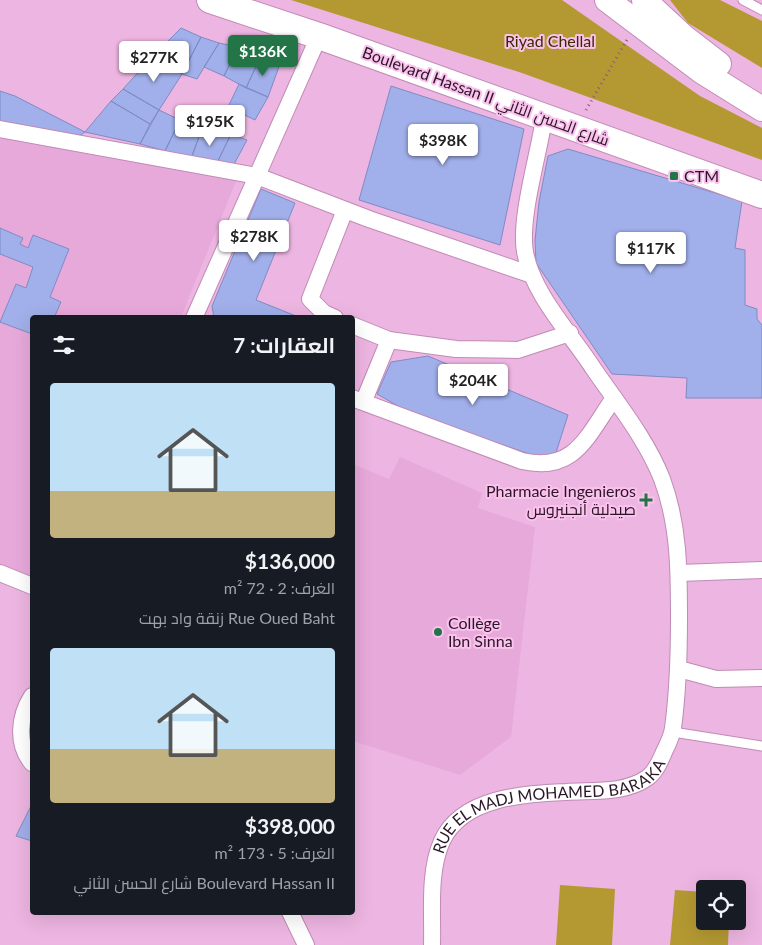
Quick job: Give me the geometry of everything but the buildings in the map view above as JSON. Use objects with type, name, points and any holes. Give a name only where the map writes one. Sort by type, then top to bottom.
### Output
[{"type":"main road","name":"Boulevard Hassan II شارع الحسن الثاني","points":[[210,0],[319,36],[762,195]]},
{"type":"main road","points":[[607,0],[701,71],[762,109]]},
{"type":"main road","points":[[644,0],[684,37],[762,93]]},
{"type":"street","points":[[195,315],[308,57],[319,36]]},
{"type":"street","name":"RUE EL MADJ MOHAMED BARAKA","points":[[432,945],[434,870],[441,842],[452,825],[470,811],[503,798],[565,792],[606,791],[629,786],[648,778],[658,766],[673,732],[679,668],[679,573],[671,507],[661,476],[614,398],[544,297],[532,276],[524,249],[525,224],[544,118]]},
{"type":"street","points":[[0,129],[257,176],[345,210],[532,276]]},
{"type":"street","points":[[328,315],[324,313],[310,298],[345,210]]},
{"type":"street","points":[[355,326],[389,340],[456,349],[518,350],[570,333]]},
{"type":"street","points":[[389,340],[357,399],[522,461],[540,465],[553,464],[575,452],[614,398]]},
{"type":"street","points":[[679,573],[762,570]]},
{"type":"street","points":[[0,573],[30,585]]},
{"type":"street","points":[[679,668],[716,679],[762,678]]},
{"type":"street","points":[[30,701],[22,720],[22,737],[24,754],[30,761]]},
{"type":"street","points":[[291,915],[306,945]]},
{"type":"lane","points":[[743,0],[762,10]]},
{"type":"lane","points":[[673,732],[762,746]]},
{"type":"path","points":[[576,128],[632,32]]},
{"type":"shaded area","points":[[0,133],[237,179],[182,315],[30,315],[30,580],[0,568]]},
{"type":"shaded area","name":"Collège Ibn Sinna","points":[[400,457],[482,493],[478,508],[535,527],[511,737],[460,775],[355,742],[355,465],[389,479]]},
{"type":"green space","name":"Riyad Chellal","points":[[291,0],[562,0],[700,96],[762,128],[762,160],[522,73]]},
{"type":"green space","points":[[670,0],[720,0],[762,21],[762,68],[688,23]]},
{"type":"green space","points":[[560,885],[615,889],[612,945],[556,945]]},
{"type":"green space","points":[[675,890],[696,891],[696,930],[729,930],[728,945],[670,945]]},
{"type":"place","name":"CTM","points":[[674,176]]},
{"type":"place","name":"Pharmacie Ingenieros صيدلية أنجنيروس","points":[[646,500]]},
{"type":"place","name":"Collège Ibn Sinna","points":[[438,632]]}]
